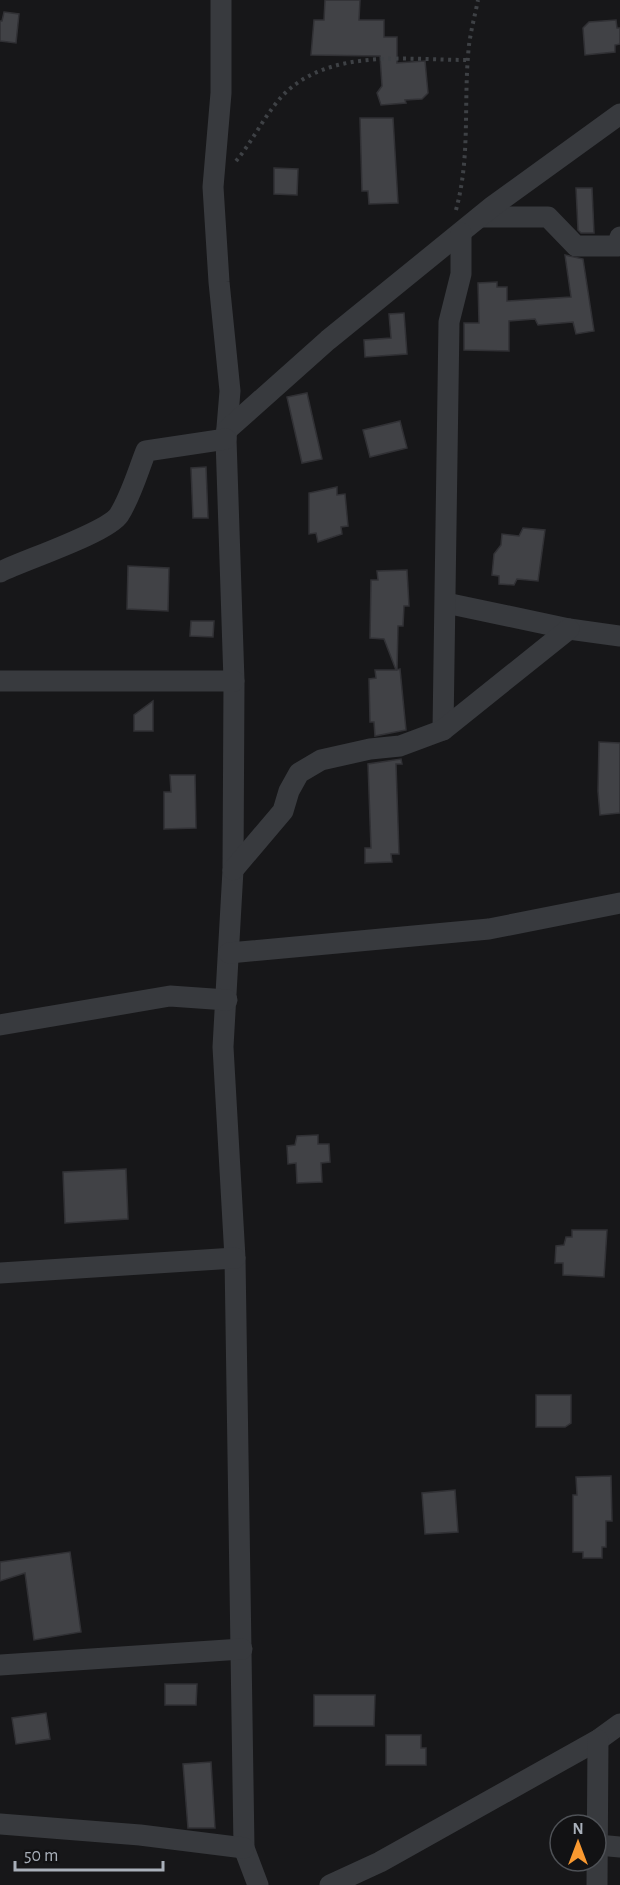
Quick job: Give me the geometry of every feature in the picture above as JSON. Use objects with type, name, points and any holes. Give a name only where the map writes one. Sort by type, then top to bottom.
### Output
[{"type":"street","points":[[220,0],[221,93],[213,187],[219,282],[230,391],[226,434],[234,681],[233,870],[223,1047],[235,1258],[244,1848],[258,1885]]},
{"type":"street","points":[[0,572],[26,559],[78,541],[118,517],[146,451],[226,434],[343,327],[480,217],[620,114]]},
{"type":"street","points":[[480,217],[548,217],[576,246],[618,246],[620,237]]},
{"type":"street","points":[[443,730],[449,313],[460,274],[460,233]]},
{"type":"street","points":[[446,603],[569,629],[620,636]]},
{"type":"street","points":[[233,870],[283,811],[289,791],[299,773],[321,760],[370,749],[400,747],[443,730],[569,629]]},
{"type":"street","points":[[0,681],[234,681]]},
{"type":"street","points":[[229,953],[489,929],[620,903]]},
{"type":"street","points":[[0,1025],[170,996],[227,1000]]},
{"type":"street","points":[[0,1273],[235,1258]]},
{"type":"street","points":[[0,1665],[242,1649]]},
{"type":"street","points":[[330,1885],[380,1862],[598,1740],[620,1724]]},
{"type":"street","points":[[598,1740],[598,1813]]},
{"type":"street","points":[[0,1824],[140,1835],[244,1848]]},
{"type":"path","points":[[455,212],[462,189],[467,148],[468,60],[478,0]]},
{"type":"path","points":[[213,187],[243,153],[284,95],[309,74],[338,63],[468,60]]},
{"type":"building","points":[[325,0],[360,0],[359,20],[384,20],[384,37],[397,37],[397,63],[425,61],[428,93],[422,99],[381,105],[377,93],[382,86],[380,56],[311,55],[314,20],[324,20]]},
{"type":"building","points":[[4,12],[19,14],[16,43],[0,41],[0,21],[2,21]]},
{"type":"building","points":[[616,20],[617,28],[620,28],[620,44],[615,45],[615,52],[585,55],[583,28],[589,22]]},
{"type":"building","points":[[360,118],[393,118],[398,203],[369,204],[368,191],[362,191]]},
{"type":"building","points":[[274,168],[298,169],[297,195],[274,194]]},
{"type":"building","points":[[576,188],[592,188],[594,233],[581,233],[578,230]]},
{"type":"building","points":[[565,255],[583,259],[594,331],[576,334],[573,322],[538,325],[535,319],[509,321],[509,351],[464,350],[464,323],[479,323],[478,283],[497,282],[497,287],[507,287],[507,301],[571,297]]},
{"type":"building","points":[[404,313],[407,354],[365,357],[364,340],[391,338],[389,314]]},
{"type":"building","points":[[307,393],[322,459],[302,463],[287,397]]},
{"type":"building","points":[[400,421],[407,448],[370,457],[363,430]]},
{"type":"building","points":[[206,467],[208,518],[193,518],[191,468]]},
{"type":"building","points":[[337,487],[337,495],[345,494],[348,526],[341,527],[342,534],[318,542],[316,533],[309,534],[309,493]]},
{"type":"building","points":[[523,528],[545,530],[538,581],[517,579],[514,585],[499,584],[499,576],[492,575],[494,554],[501,545],[502,534],[519,536]]},
{"type":"building","points":[[128,566],[169,568],[168,611],[127,609]]},
{"type":"building","points":[[407,570],[409,606],[404,606],[403,626],[398,626],[397,670],[400,669],[406,730],[375,736],[374,722],[370,722],[369,679],[376,678],[375,670],[396,670],[384,639],[370,638],[371,580],[378,580],[377,571]]},
{"type":"building","points":[[191,621],[214,621],[213,637],[190,636]]},
{"type":"building","points":[[153,701],[153,731],[134,731],[134,715]]},
{"type":"building","points":[[599,742],[620,743],[620,813],[600,815]]},
{"type":"building","points":[[401,759],[402,764],[396,764],[399,854],[391,854],[392,862],[365,863],[365,848],[371,848],[368,764]]},
{"type":"building","points":[[170,775],[195,775],[196,828],[164,829],[164,792],[171,792]]},
{"type":"building","points":[[318,1135],[318,1144],[329,1144],[330,1162],[321,1163],[322,1182],[297,1183],[296,1163],[288,1164],[287,1146],[295,1145],[297,1136]]},
{"type":"building","points":[[126,1169],[128,1219],[65,1223],[63,1172]]},
{"type":"building","points":[[572,1230],[607,1230],[604,1277],[563,1275],[563,1263],[555,1263],[556,1246],[564,1245],[566,1237],[572,1237]]},
{"type":"building","points":[[536,1395],[571,1395],[571,1423],[565,1427],[536,1427]]},
{"type":"building","points":[[611,1476],[612,1521],[606,1521],[606,1547],[602,1547],[602,1558],[583,1558],[583,1552],[573,1552],[573,1495],[577,1495],[576,1477]]},
{"type":"building","points":[[455,1490],[458,1532],[425,1534],[422,1493]]},
{"type":"building","points":[[70,1552],[81,1632],[34,1640],[25,1573],[0,1581],[0,1562]]},
{"type":"building","points":[[165,1684],[197,1684],[196,1705],[165,1705]]},
{"type":"building","points":[[314,1695],[375,1695],[374,1726],[314,1726]]},
{"type":"building","points":[[46,1713],[50,1739],[16,1744],[12,1718]]},
{"type":"building","points":[[386,1735],[421,1735],[421,1748],[426,1748],[426,1765],[386,1765]]},
{"type":"building","points":[[211,1762],[215,1828],[188,1828],[183,1764]]}]
